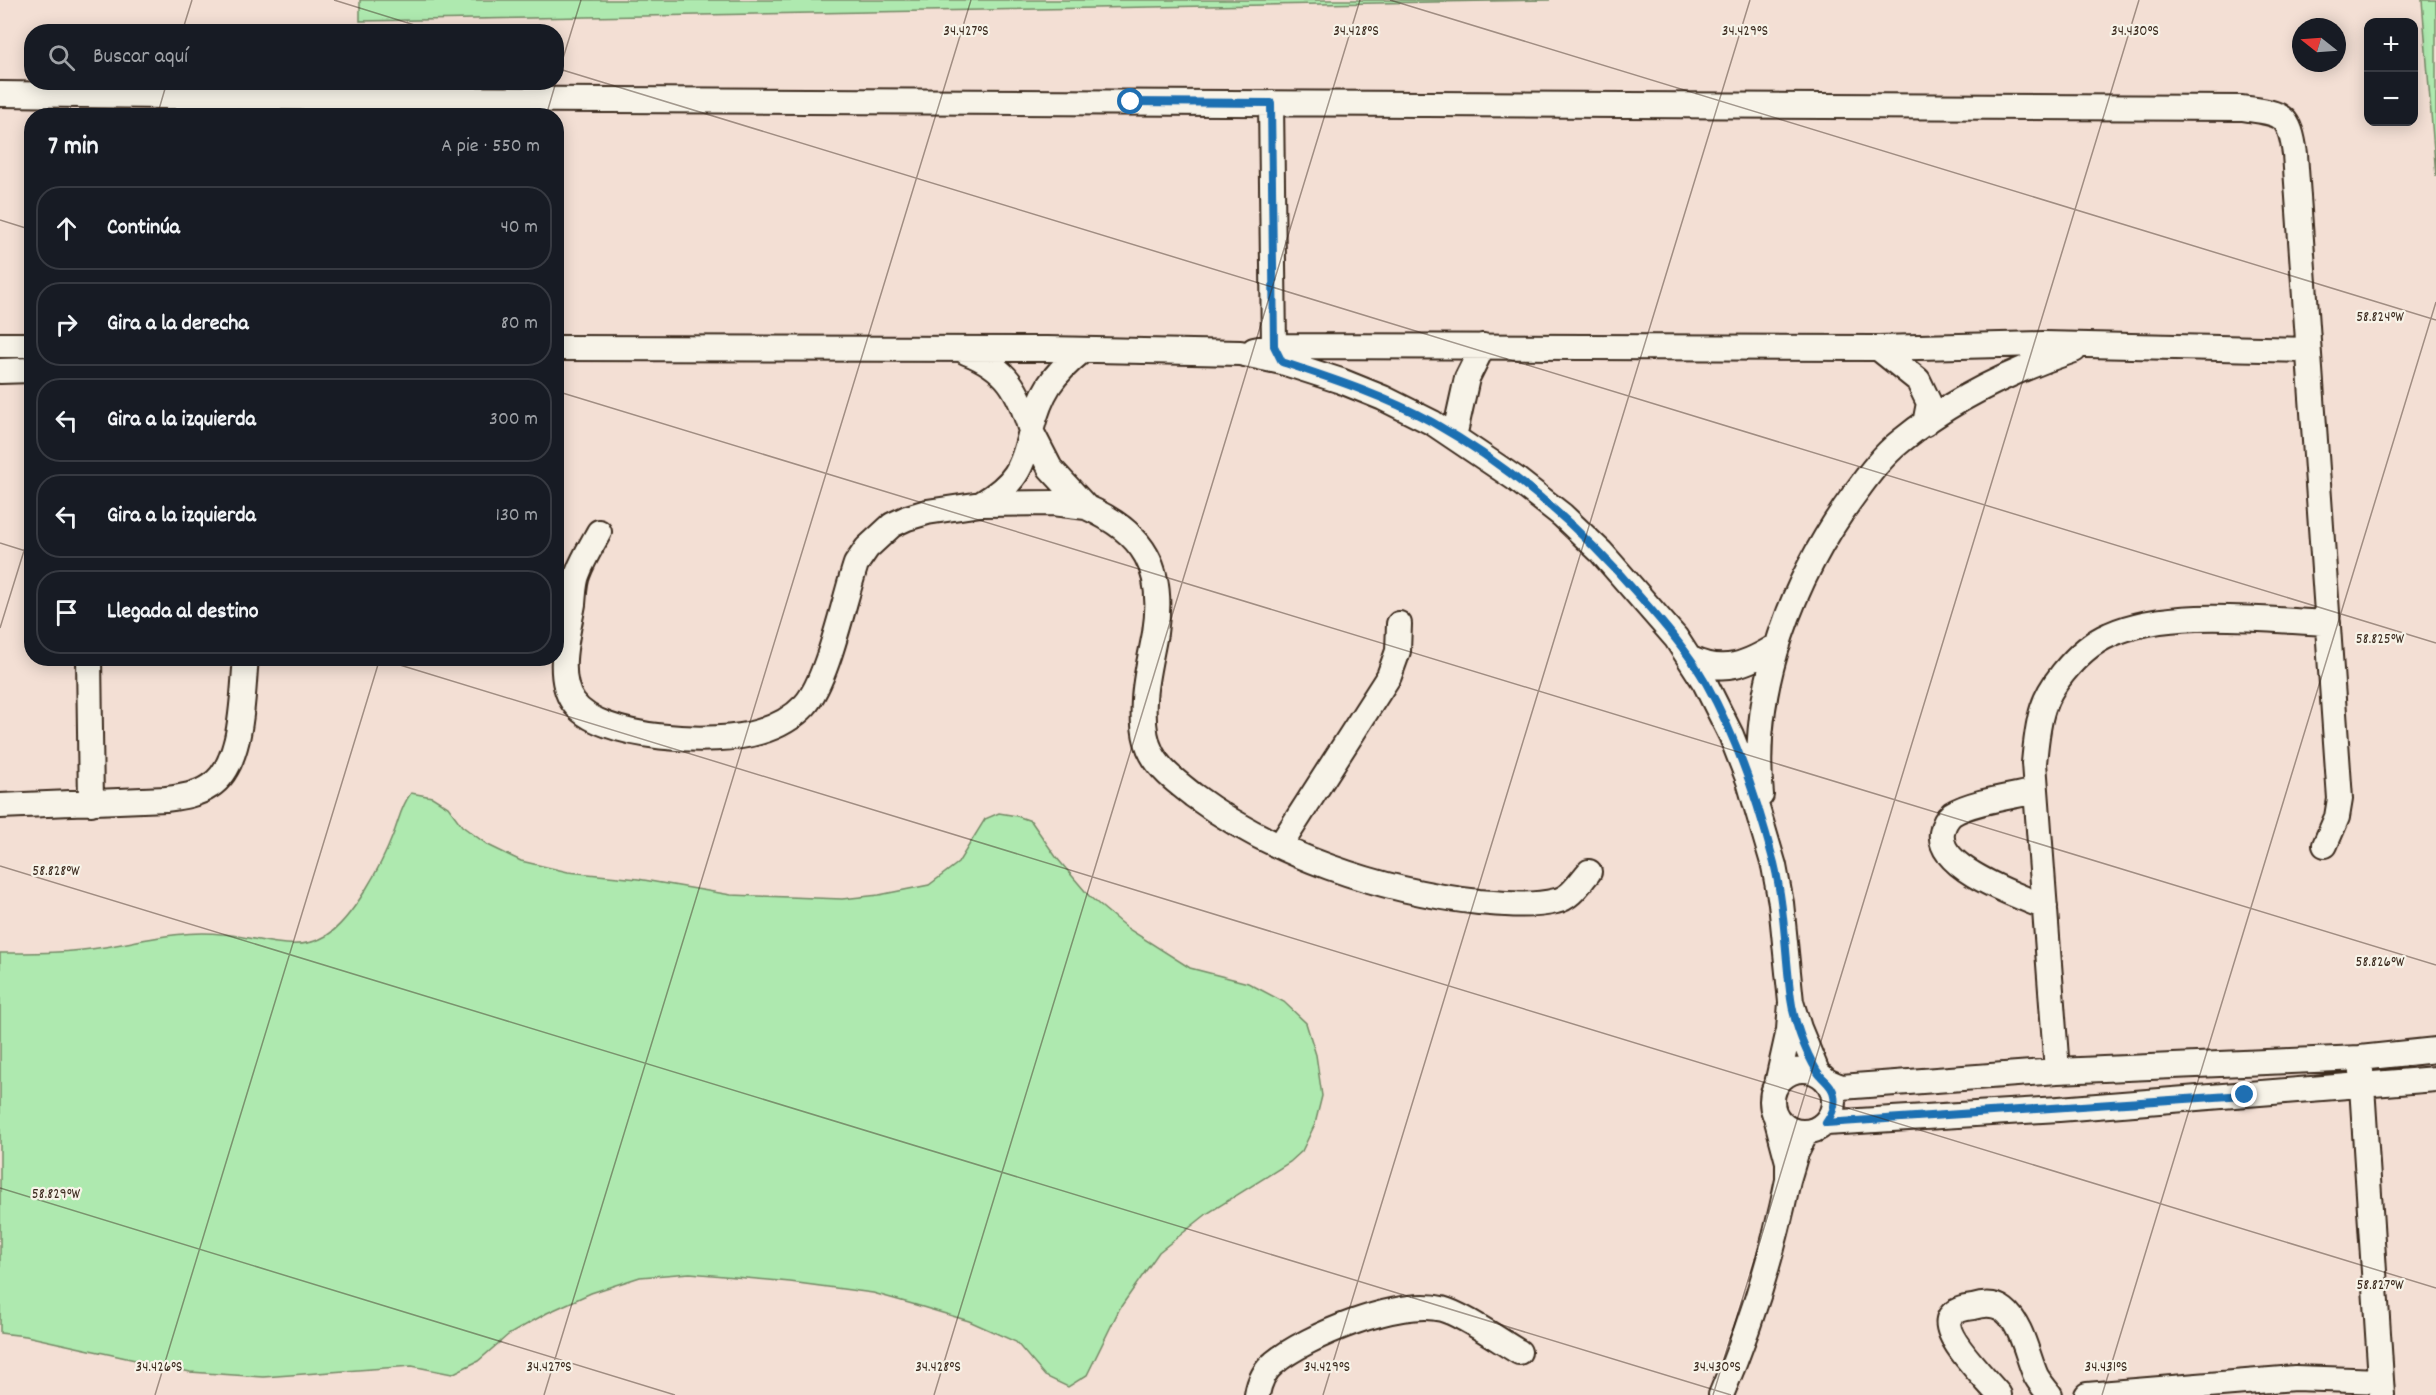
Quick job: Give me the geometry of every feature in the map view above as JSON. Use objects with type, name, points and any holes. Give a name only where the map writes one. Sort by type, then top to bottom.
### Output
[{"type":"street","points":[[0,94],[445,107],[1271,103],[2230,108],[2269,112],[2286,120],[2292,133],[2340,799],[2337,817],[2325,845]]},
{"type":"street","points":[[1271,103],[1278,354]]},
{"type":"street","points":[[564,348],[1083,350],[1278,354],[1483,346],[1878,348],[2044,344],[2308,351]]},
{"type":"street","points":[[0,345],[24,345]]},
{"type":"street","points":[[1454,437],[1467,378],[1483,346]]},
{"type":"street","points":[[1765,830],[1759,776],[1760,732],[1778,645],[1799,588],[1816,552],[1842,510],[1872,470],[1900,441],[1925,424],[1974,393],[2050,358],[2086,346]]},
{"type":"street","points":[[1878,348],[1918,380],[1929,403],[1925,424]]},
{"type":"street","points":[[958,349],[986,360],[1000,371],[1023,404],[1031,431],[1050,468],[1086,507],[1124,527],[1146,554],[1153,571],[1156,592],[1155,630],[1145,687],[1145,733],[1151,753],[1161,768],[1175,781],[1206,804],[1280,846],[1343,871],[1430,894],[1507,905],[1557,901],[1572,893],[1589,872]]},
{"type":"street","points":[[981,504],[1003,491],[1016,475],[1026,454],[1031,431],[1045,393],[1056,373],[1083,350]]},
{"type":"street","points":[[1278,354],[1383,398],[1433,423],[1516,479],[1562,515],[1601,552],[1676,638],[1706,683],[1731,735],[1749,781],[1765,830],[1781,903],[1791,1002],[1789,1030],[1772,1101],[1788,1162],[1788,1180]]},
{"type":"street","points":[[0,371],[24,370]]},
{"type":"street","points":[[598,532],[577,573],[565,653],[567,689],[574,702],[585,714],[604,724],[635,732],[674,739],[737,736],[758,733],[777,725],[796,714],[807,703],[819,684],[856,564],[880,535],[892,525],[907,518],[981,504],[1053,503],[1086,507]]},
{"type":"street","points":[[2057,1071],[2034,763],[2037,732],[2043,706],[2055,684],[2086,649],[2108,635],[2142,625],[2190,619],[2328,623]]},
{"type":"street","points":[[1280,846],[1389,676],[1398,651],[1399,624]]},
{"type":"street","points":[[1689,658],[1703,665],[1732,666],[1748,663],[1778,645]]},
{"type":"street","points":[[89,666],[91,803]]},
{"type":"street","points":[[0,806],[91,803],[187,796],[212,785],[224,771],[237,740],[245,666]]},
{"type":"street","points":[[2036,791],[1963,809],[1951,815],[1943,825],[1941,837],[1947,851],[1961,866],[1982,879],[2045,907]]},
{"type":"street","points":[[1721,1395],[1740,1351],[1759,1292],[1778,1229],[1796,1153],[1834,1107],[1832,1088],[1823,1077],[1799,1028],[1791,1002]]},
{"type":"street","points":[[1777,1084],[1783,1077],[1800,1070],[1823,1077],[1841,1087],[2057,1071],[2360,1058],[2436,1050]]},
{"type":"street","points":[[2087,1395],[2295,1378],[2382,1388],[2360,1058]]},
{"type":"street","points":[[1776,1118],[1789,1129],[1816,1128],[2436,1079]]},
{"type":"street","points":[[1999,1395],[1966,1358],[1949,1328],[1949,1320],[1953,1314],[1962,1309],[1994,1305],[2004,1310],[2015,1325],[2037,1378],[2049,1395]]},
{"type":"street","points":[[1257,1395],[1264,1374],[1273,1364],[1290,1352],[1318,1336],[1377,1315],[1401,1310],[1443,1309],[1519,1352]]},
{"type":"green space","points":[[360,0],[1550,0],[360,21]]},
{"type":"green space","points":[[2422,0],[2436,0],[2436,176]]},
{"type":"green space","points":[[411,793],[432,797],[448,807],[462,826],[488,845],[521,861],[568,872],[638,879],[731,895],[842,899],[879,895],[929,885],[958,863],[985,819],[999,813],[1031,821],[1056,857],[1090,897],[1127,928],[1190,968],[1248,983],[1284,1002],[1306,1023],[1316,1055],[1322,1096],[1315,1124],[1302,1151],[1290,1162],[1208,1213],[1159,1252],[1120,1308],[1087,1375],[1068,1387],[1045,1376],[1016,1342],[969,1321],[916,1305],[873,1293],[790,1282],[690,1273],[640,1277],[591,1293],[547,1313],[508,1335],[478,1361],[452,1374],[412,1366],[263,1377],[190,1372],[26,1336],[0,1333],[0,953],[79,950],[192,933],[234,935],[288,944],[314,941],[326,936],[336,928],[366,890],[382,861],[402,808]]},
{"type":"route","points":[[1131,102],[1271,103],[1274,346],[1282,362],[1341,381],[1383,398],[1433,423],[1476,450],[1562,515],[1601,552],[1676,638],[1706,683],[1731,735],[1765,830],[1781,903],[1791,1002],[1818,1074],[1832,1088],[1835,1098],[1831,1116],[1826,1123],[2245,1095]]}]
